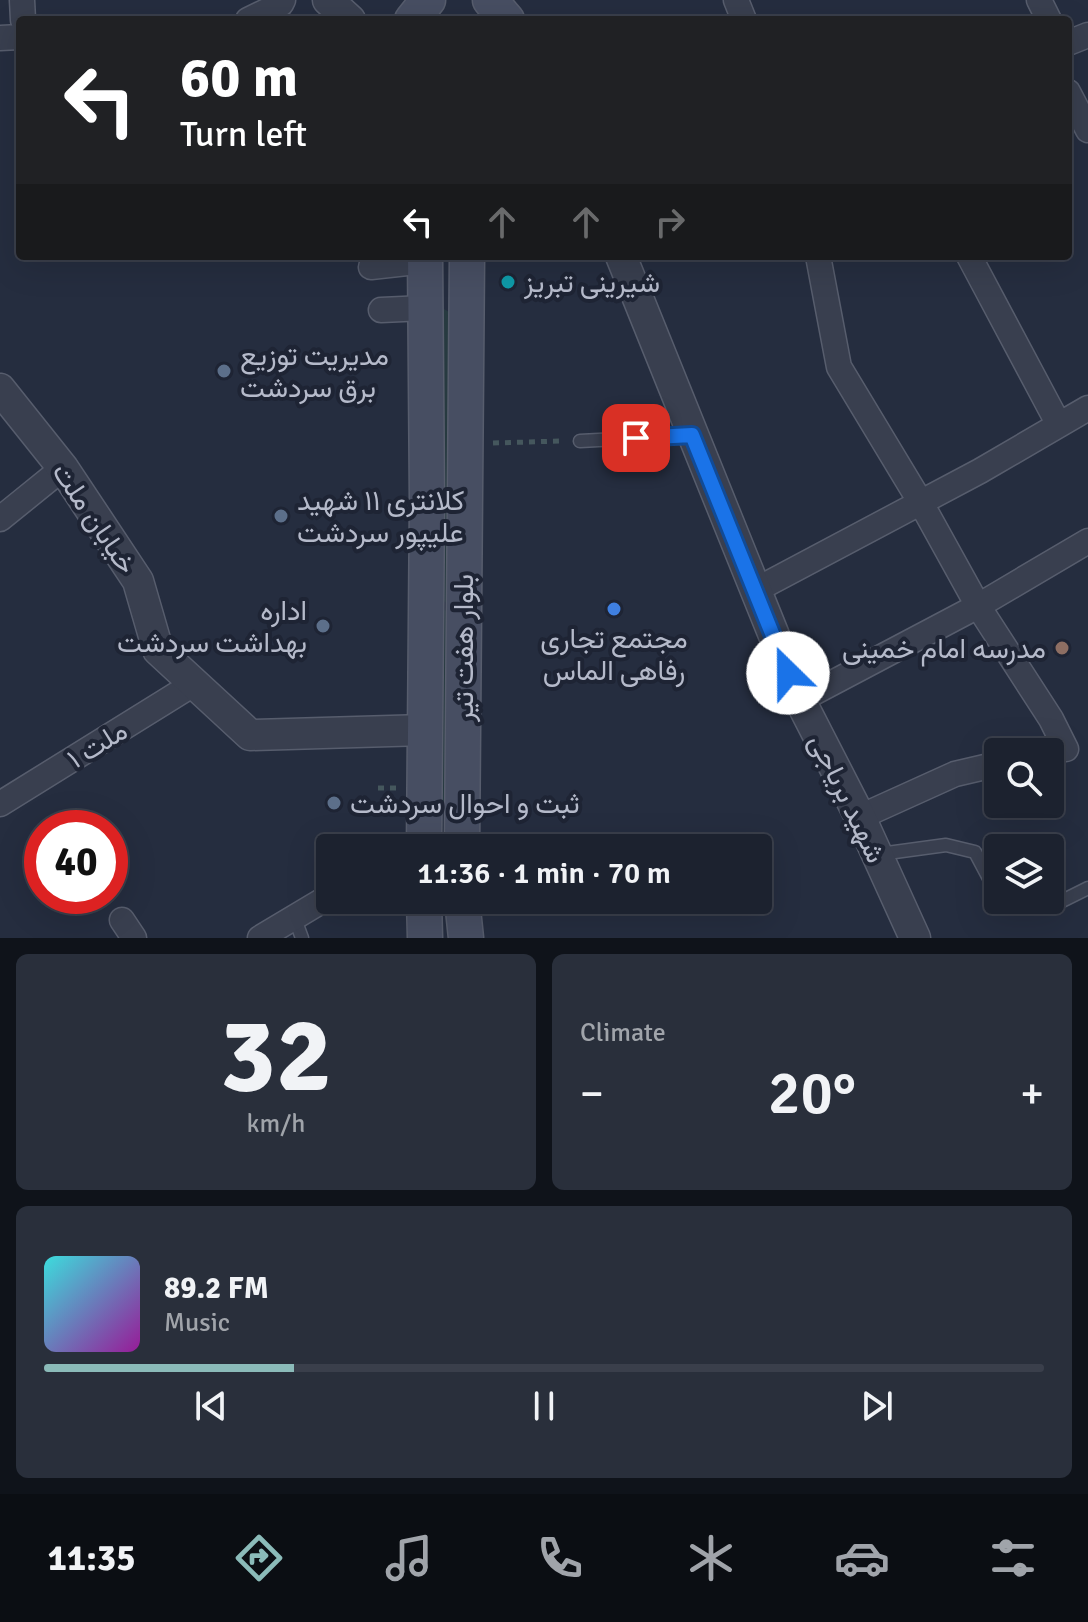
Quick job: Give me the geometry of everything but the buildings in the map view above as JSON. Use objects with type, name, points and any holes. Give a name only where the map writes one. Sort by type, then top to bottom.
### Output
[{"type":"main road","points":[[415,16],[428,0]]},
{"type":"main road","name":"بلوار هفت تیر","points":[[424,834],[425,260]]},
{"type":"main road","name":"بلوار هفت تیر","points":[[462,834],[467,260]]},
{"type":"main road","points":[[424,914],[425,938]]},
{"type":"main road","points":[[463,914],[466,938]]},
{"type":"street","points":[[256,16],[281,4],[283,0]]},
{"type":"street","points":[[328,0],[346,16]]},
{"type":"street","points":[[1072,100],[1088,130]]},
{"type":"street","points":[[371,267],[418,260]]},
{"type":"street","name":"شهید بریاجی","points":[[623,260],[800,700],[860,817],[915,938]]},
{"type":"street","points":[[819,260],[839,367],[921,503],[978,606],[1068,749]]},
{"type":"street","points":[[971,260],[1059,425]]},
{"type":"street","points":[[381,310],[425,308]]},
{"type":"street","name":"خیابان ملت","points":[[0,389],[63,468],[138,581],[158,650],[250,735],[425,730]]},
{"type":"street","points":[[754,591],[921,503],[1088,408]]},
{"type":"street","points":[[0,519],[63,468]]},
{"type":"street","points":[[800,700],[978,606],[1088,541]]},
{"type":"street","name":"ملت ۱","points":[[0,804],[195,683]]},
{"type":"street","points":[[860,817],[955,774],[984,767]]},
{"type":"street","points":[[260,938],[299,928],[316,910]]},
{"type":"lane","points":[[580,441],[692,435]]},
{"type":"lane","points":[[877,855],[946,845],[975,852],[984,869]]},
{"type":"lane","points":[[1064,900],[1088,888]]},
{"type":"path","points":[[464,444],[580,441]]},
{"type":"shaded area","points":[[444,309],[449,312],[450,596],[445,603],[442,595],[441,313]]},
{"type":"shaded area","points":[[443,609],[450,613],[446,806],[438,802],[439,612]]},
{"type":"place","name":"شیرینی تبریز","points":[[508,282]]},
{"type":"place","name":"مدیریت توزیع برق سردشت","points":[[224,371]]},
{"type":"place","name":"کلانتری ۱۱ شهید علیپور سردشت","points":[[281,516]]},
{"type":"place","name":"مجتمع تجاری رفاهی الماس","points":[[614,609]]},
{"type":"place","name":"اداره بهداشت سردشت","points":[[323,626]]},
{"type":"place","name":"مدرسه امام خمینی","points":[[1062,648]]},
{"type":"place","name":"ثبت و احوال سردشت","points":[[334,803]]},
{"type":"route","points":[[636,438],[692,435],[788,673]]}]
